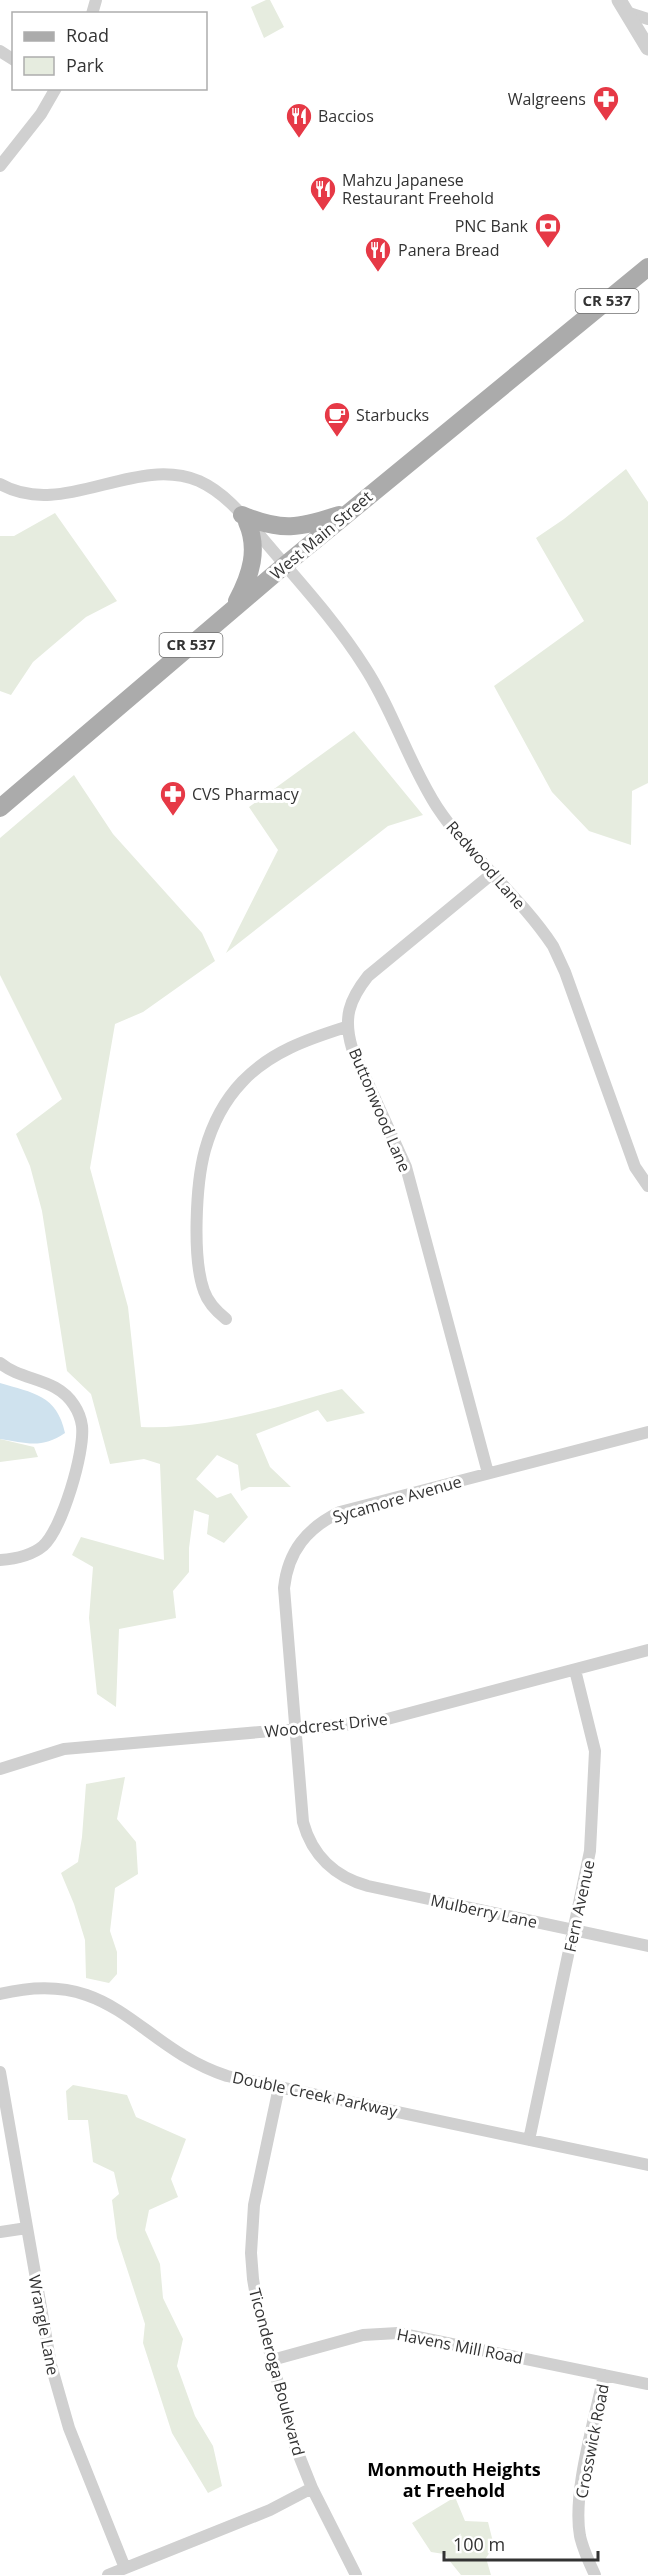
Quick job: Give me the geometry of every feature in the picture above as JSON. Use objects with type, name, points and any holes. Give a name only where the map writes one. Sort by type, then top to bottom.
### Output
[{"type":"main road","name":"West Main Street","points":[[0,808],[285,565],[648,267]]},
{"type":"main road","points":[[244,518],[257,522],[302,527],[350,512]]},
{"type":"main road","points":[[232,610],[251,570],[253,542],[244,518]]},
{"type":"street","points":[[622,6],[648,19]]},
{"type":"street","points":[[622,6],[648,48]]},
{"type":"street","points":[[0,166],[41,114],[55,90]]},
{"type":"street","name":"Redwood Lane","points":[[0,484],[18,492],[42,496],[117,480],[173,473],[201,482],[244,518],[336,627],[364,665],[438,808],[546,936],[559,957],[634,1167],[648,1186]]},
{"type":"street","name":"Buttonwood Lane","points":[[488,1473],[406,1167],[352,1048],[346,1027],[351,1005],[359,987],[368,976],[493,873]]},
{"type":"street","points":[[226,1319],[212,1307],[204,1291],[199,1251],[198,1209],[201,1166],[213,1125],[236,1088],[267,1060],[298,1043],[346,1027]]},
{"type":"street","points":[[0,1363],[6,1368],[56,1387],[73,1404],[82,1426],[80,1452],[62,1518],[53,1535],[34,1552],[21,1558],[0,1560]]},
{"type":"street","name":"Sycamore Avenue","points":[[326,1863],[310,1840],[303,1822],[284,1588],[289,1563],[301,1541],[324,1520],[340,1512],[648,1432]]},
{"type":"street","name":"Woodcrest Drive","points":[[0,1769],[64,1749],[376,1722],[648,1650]]},
{"type":"street","name":"Fern Avenue","points":[[529,2140],[590,1851],[595,1761],[593,1741],[575,1670]]},
{"type":"street","name":"Mulberry Lane","points":[[326,1863],[343,1876],[368,1886],[648,1946]]},
{"type":"street","name":"Double Creek Parkway","points":[[0,1994],[34,1988],[64,1990],[87,1995],[121,2011],[176,2051],[201,2066],[226,2076],[648,2165]]},
{"type":"street","name":"Wrangle Lane","points":[[0,2072],[58,2397],[125,2568]]},
{"type":"street","name":"Ticonderoga Boulevard","points":[[279,2087],[254,2205],[251,2253],[258,2308],[294,2443],[312,2488],[356,2575]]},
{"type":"street","points":[[0,2232],[27,2228]]},
{"type":"street","name":"Havens Mill Road","points":[[272,2360],[363,2335],[398,2333],[648,2384]]},
{"type":"street","name":"Crosswick Road","points":[[595,2575],[584,2550],[578,2514],[580,2490],[604,2375]]},
{"type":"street","points":[[108,2575],[270,2510],[312,2488]]},
{"type":"green space","points":[[270,0],[284,27],[264,38],[251,7]]},
{"type":"green space","points":[[626,469],[648,502],[648,783],[632,791],[631,845],[589,831],[552,792],[494,686],[584,621],[536,538],[564,519]]},
{"type":"green space","points":[[55,513],[117,601],[86,617],[33,662],[11,695],[0,691],[0,536],[14,536]]},
{"type":"green space","points":[[354,731],[423,815],[388,826],[226,953],[278,850],[249,807]]},
{"type":"green space","points":[[74,775],[113,834],[202,933],[215,961],[143,1012],[115,1024],[90,1168],[128,1307],[141,1427],[192,1425],[217,1421],[342,1389],[365,1413],[327,1422],[318,1410],[256,1434],[270,1467],[291,1487],[249,1487],[241,1491],[238,1465],[217,1455],[196,1479],[217,1498],[231,1493],[248,1517],[224,1543],[207,1534],[209,1515],[194,1510],[189,1548],[189,1572],[173,1591],[176,1618],[119,1629],[116,1707],[97,1694],[89,1618],[93,1567],[72,1555],[81,1537],[164,1560],[160,1464],[144,1459],[110,1464],[91,1394],[67,1371],[42,1211],[30,1166],[16,1134],[62,1099],[0,975],[0,838]]},
{"type":"green space","points":[[0,1439],[34,1447],[38,1457],[0,1462]]},
{"type":"green space","points":[[125,1777],[117,1819],[136,1842],[138,1874],[115,1888],[110,1931],[117,1952],[117,1974],[109,1983],[86,1978],[85,1940],[61,1873],[78,1862],[86,1784]]},
{"type":"green space","points":[[73,2085],[127,2095],[136,2117],[186,2139],[171,2179],[178,2197],[149,2210],[145,2230],[160,2264],[163,2298],[183,2339],[177,2366],[195,2416],[213,2446],[222,2486],[208,2493],[172,2433],[143,2343],[145,2324],[117,2238],[112,2200],[119,2194],[114,2172],[93,2162],[88,2120],[68,2120],[66,2091]]},
{"type":"green space","points":[[455,2497],[465,2521],[488,2522],[494,2546],[486,2558],[491,2575],[461,2575],[444,2554],[431,2552],[412,2523]]},
{"type":"water","points":[[0,1383],[33,1393],[50,1403],[61,1420],[65,1433],[49,1441],[34,1444],[0,1439]]},
{"type":"place","name":"Walgreens","points":[[606,122]]},
{"type":"place","name":"Baccios","points":[[299,139]]},
{"type":"place","name":"Mahzu Japanese Restaurant Freehold","points":[[323,212]]},
{"type":"place","name":"PNC Bank","points":[[548,249]]},
{"type":"place","name":"Panera Bread","points":[[378,273]]},
{"type":"place","name":"Starbucks","points":[[337,438]]},
{"type":"place","name":"CVS Pharmacy","points":[[173,817]]},
{"type":"district","name":"Monmouth Heights at Freehold","points":[[454,2480]]}]
